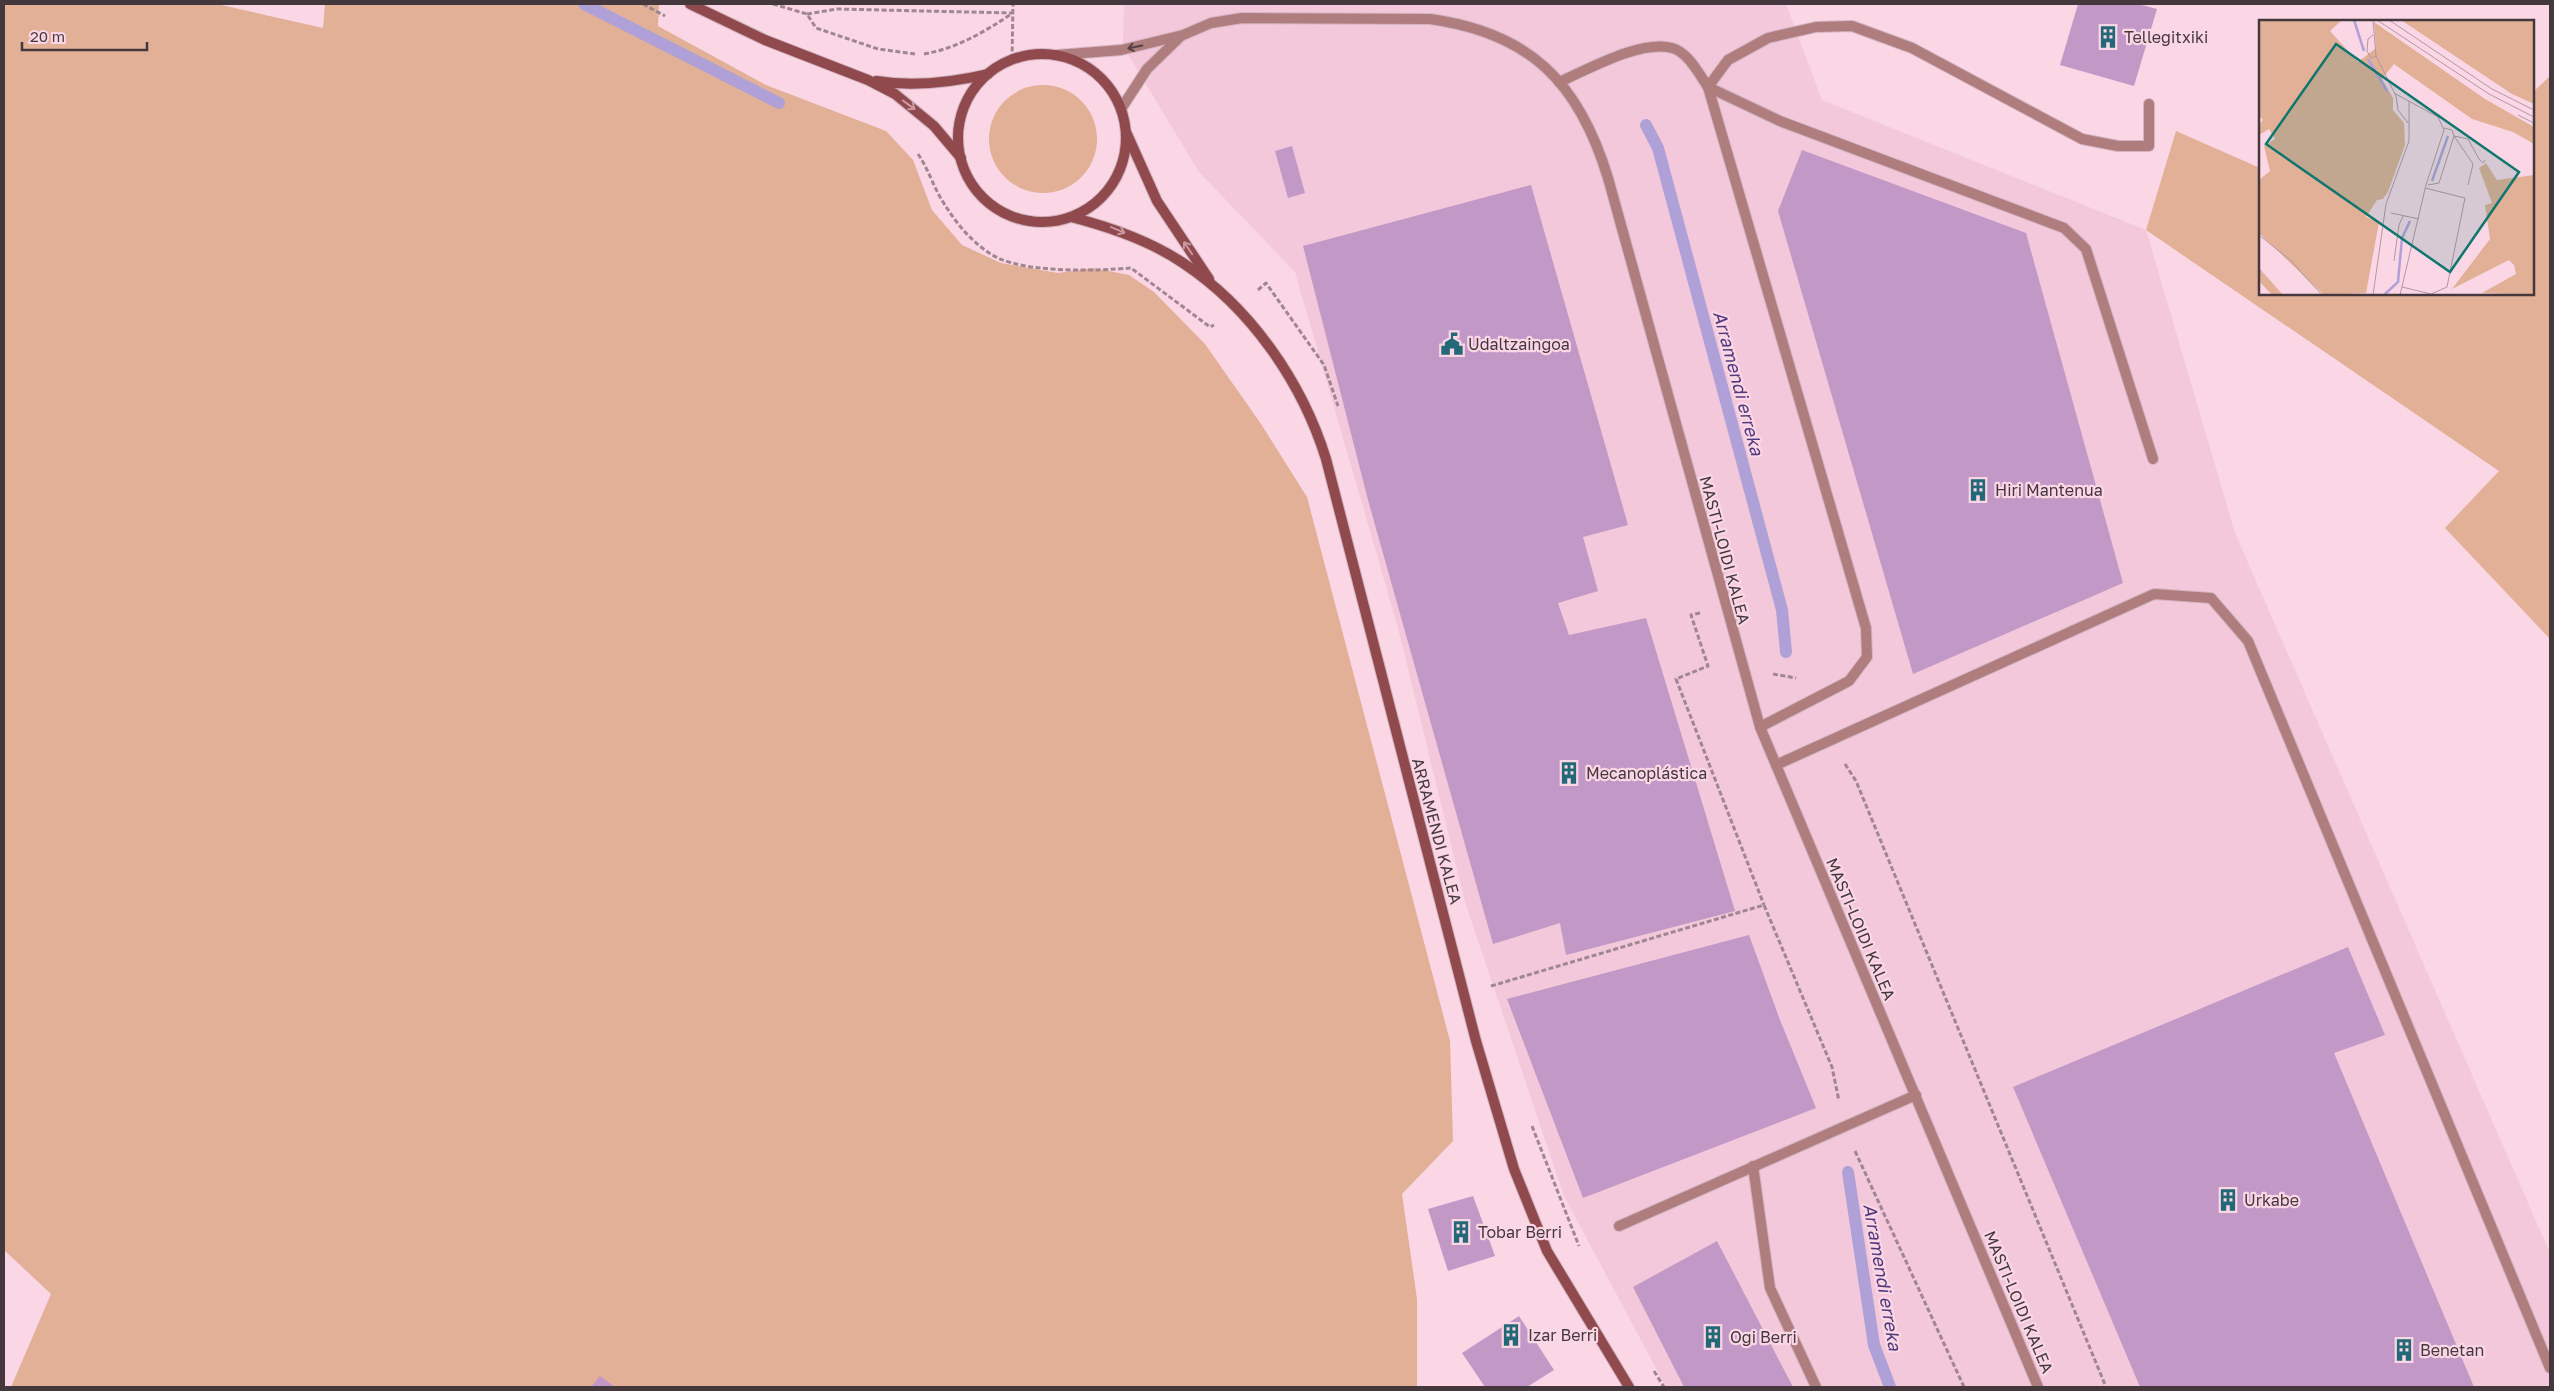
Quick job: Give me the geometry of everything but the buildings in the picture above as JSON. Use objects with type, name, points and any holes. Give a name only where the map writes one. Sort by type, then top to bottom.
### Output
[{"type":"street","points":[[690,4],[765,40],[868,80],[895,94],[920,113],[943,135],[961,159]]},
{"type":"street","name":"MASTI-LOIDI KALEA","points":[[1057,55],[1112,51],[1182,35],[1211,22],[1242,18],[1430,19],[1457,23],[1484,31],[1510,43],[1533,58],[1559,82],[1574,100],[1589,125],[1600,153],[1760,727],[2038,1387]]},
{"type":"street","points":[[1708,87],[1728,60],[1768,38],[1816,26],[1852,26],[1912,48],[2082,139],[2118,146],[2149,146],[2149,104]]},
{"type":"street","name":"MASTI-LOIDI KALEA","points":[[1121,109],[1147,69],[1182,35]]},
{"type":"street","points":[[1559,82],[1621,55],[1653,46],[1673,48],[1688,59],[1708,87],[1866,628],[1868,657],[1849,680],[1810,703],[1760,727]]},
{"type":"street","points":[[868,80],[898,84],[958,81],[988,74],[1012,60],[1036,54],[1057,55],[1078,61],[1096,73],[1111,89],[1121,109],[1126,132],[1124,157],[1116,179],[1093,205],[1071,217],[1047,222],[1026,220],[992,206],[980,194],[968,179],[961,159],[958,140],[961,115],[971,94],[988,74]]},
{"type":"street","points":[[1708,87],[1780,121],[2064,228],[2086,249],[2153,458]]},
{"type":"street","name":"ARRAMENDI KALEA","points":[[1126,132],[1157,201],[1216,288]]},
{"type":"street","name":"ARRAMENDI KALEA","points":[[1071,217],[1110,227],[1147,243],[1183,263],[1216,288],[1238,310],[1273,352],[1303,398],[1316,426],[1476,1041],[1514,1169],[1547,1251],[1629,1387]]},
{"type":"street","points":[[1776,765],[2154,594],[2212,598],[2248,641],[2550,1368]]},
{"type":"street","points":[[1619,1226],[1916,1095]]},
{"type":"street","points":[[1753,1166],[1770,1288],[1816,1387]]},
{"type":"path","points":[[643,4],[667,17]]},
{"type":"path","points":[[773,4],[807,14],[837,9],[1013,13]]},
{"type":"path","points":[[837,4],[837,9]]},
{"type":"path","points":[[1012,60],[1013,4]]},
{"type":"path","points":[[807,14],[816,28],[878,49],[918,55],[945,50],[979,35],[1013,13]]},
{"type":"path","points":[[917,151],[944,204],[974,242],[999,258],[1029,266],[1097,271],[1131,268],[1210,327],[1238,310],[1266,283],[1324,365],[1340,414]]},
{"type":"path","points":[[1491,986],[1764,905],[1832,1066],[1844,1126],[1964,1387]]},
{"type":"path","points":[[1488,976],[1493,995]]},
{"type":"path","points":[[1529,1118],[1575,1238],[1583,1254]]},
{"type":"path","points":[[1649,1364],[1664,1387]]},
{"type":"shaded area","points":[[4,4],[217,4],[323,28],[325,4],[659,4],[658,26],[766,85],[886,131],[913,160],[932,210],[962,245],[1001,263],[1058,273],[1093,268],[1129,275],[1154,292],[1205,344],[1261,424],[1307,497],[1450,1041],[1453,1141],[1402,1194],[1417,1299],[1417,1387],[11,1387],[51,1294],[4,1250]]},
{"type":"shaded area","points":[[1124,4],[1786,4],[1822,100],[2146,230],[2235,533],[2550,1253],[2550,1387],[1666,1387],[1564,1196],[1465,902],[1398,628],[1295,272],[1199,172],[1123,46]]},
{"type":"shaded area","points":[[2550,76],[2550,639],[2445,528],[2499,471],[2146,230],[2176,131],[2259,168],[2259,295],[2534,295],[2534,91]]},
{"type":"shaded area","points":[[1043,85],[1053,86],[1073,94],[1081,101],[1088,109],[1096,129],[1096,149],[1088,169],[1081,177],[1073,184],[1053,192],[1043,193],[1033,192],[1013,184],[1005,177],[998,169],[990,149],[989,139],[990,129],[998,109],[1005,101],[1013,94],[1033,86]]},
{"type":"waterway","name":"Arramendi erreka","points":[[584,4],[779,103]]},
{"type":"waterway","name":"Arramendi erreka","points":[[1646,125],[1658,148],[1782,610],[1786,652]]},
{"type":"waterway","name":"Arramendi erreka","points":[[1848,1172],[1874,1345],[1890,1387]]},
{"type":"place","name":"Tellegitxiki","points":[[2108,37]]},
{"type":"place","name":"Udaltzaingoa","points":[[1452,344]]},
{"type":"place","name":"Hiri Mantenua","points":[[1978,490]]},
{"type":"place","name":"Mecanoplástica","points":[[1569,773]]},
{"type":"place","name":"Urkabe","points":[[2228,1200]]},
{"type":"place","name":"Tobar Berri","points":[[1461,1232]]},
{"type":"place","name":"Izar Berri","points":[[1511,1335]]},
{"type":"place","name":"Ogi Berri","points":[[1713,1337]]},
{"type":"place","name":"Benetan","points":[[2404,1350]]}]
